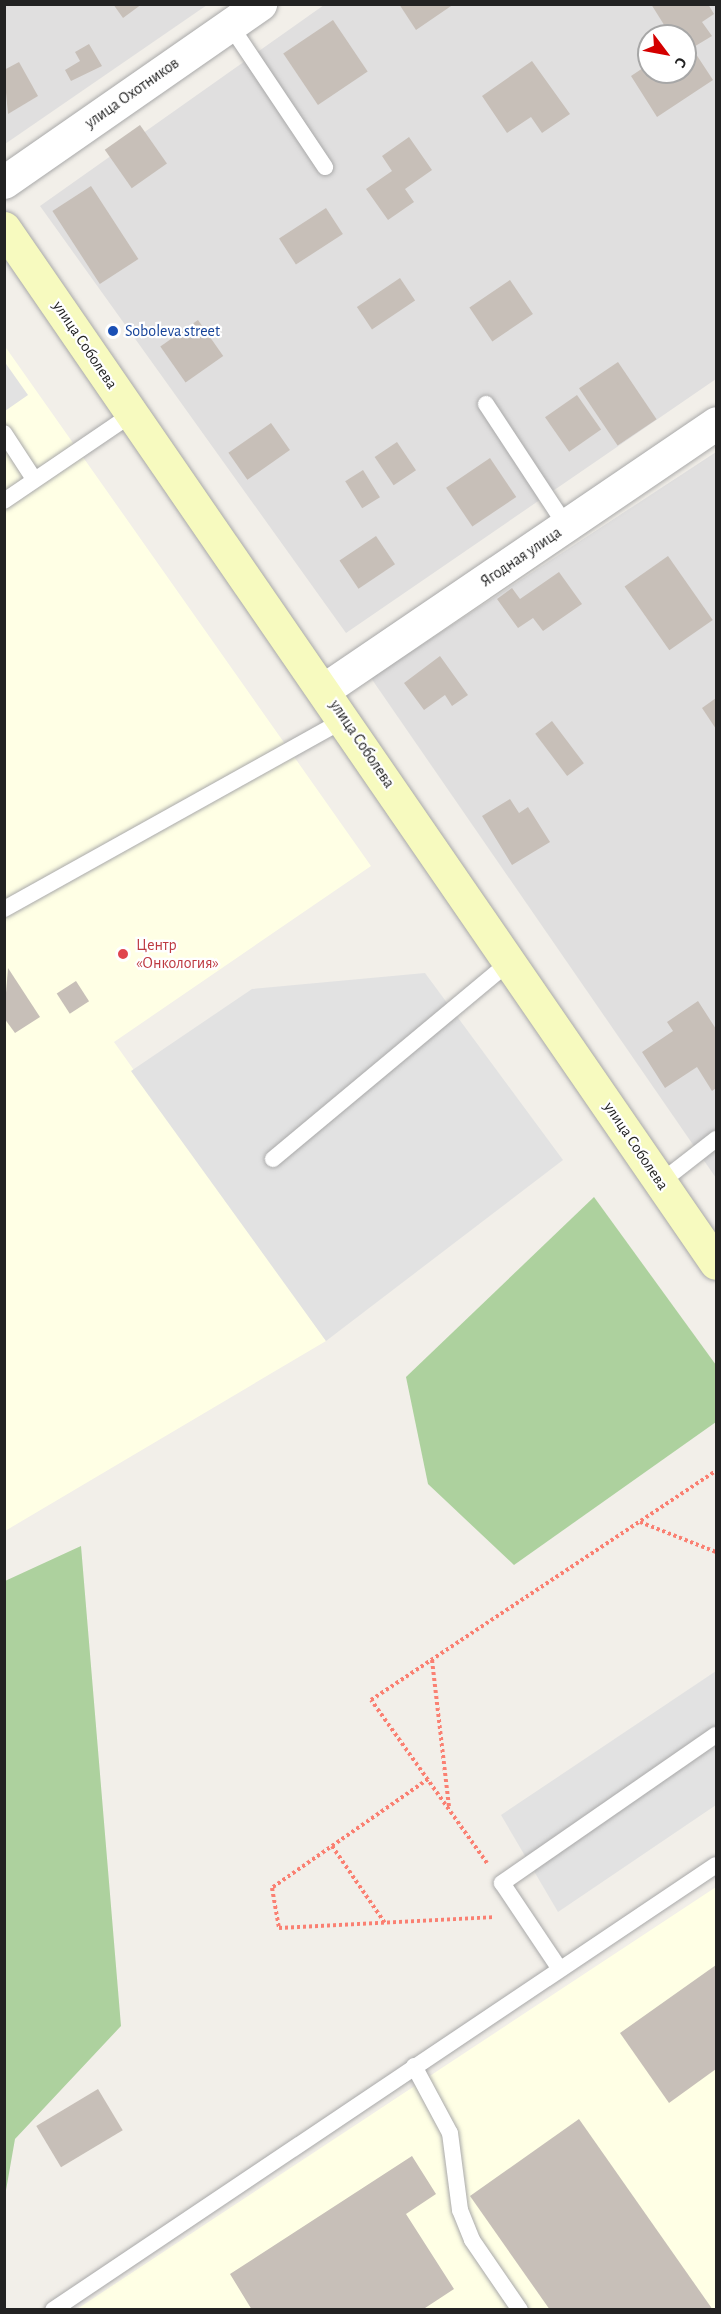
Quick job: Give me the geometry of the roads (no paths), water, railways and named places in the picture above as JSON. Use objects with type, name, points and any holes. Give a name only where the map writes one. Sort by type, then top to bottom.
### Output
[{"type":"street","name":"улица Охотников","points":[[4,182],[260,4]]},
{"type":"street","name":"улица Соболева","points":[[4,228],[325,689],[717,1263]]},
{"type":"street","name":"Ягодная улица","points":[[325,689],[717,423]]},
{"type":"lane","points":[[230,26],[325,167]]},
{"type":"lane","points":[[486,404],[566,526]]},
{"type":"lane","points":[[4,501],[132,414]]},
{"type":"lane","points":[[4,433],[34,479]]},
{"type":"lane","points":[[4,909],[345,719]]},
{"type":"lane","points":[[273,1159],[511,961]]},
{"type":"lane","points":[[661,1182],[717,1139]]},
{"type":"lane","points":[[559,1968],[502,1883],[717,1735]]},
{"type":"lane","points":[[53,2310],[717,1864]]},
{"type":"lane","points":[[414,2066],[450,2133],[460,2210],[468,2230],[520,2310]]},
{"type":"place","name":"Soboleva street","points":[[113,331]]},
{"type":"place","name":"Центр «Онкология»","points":[[123,954]]}]
